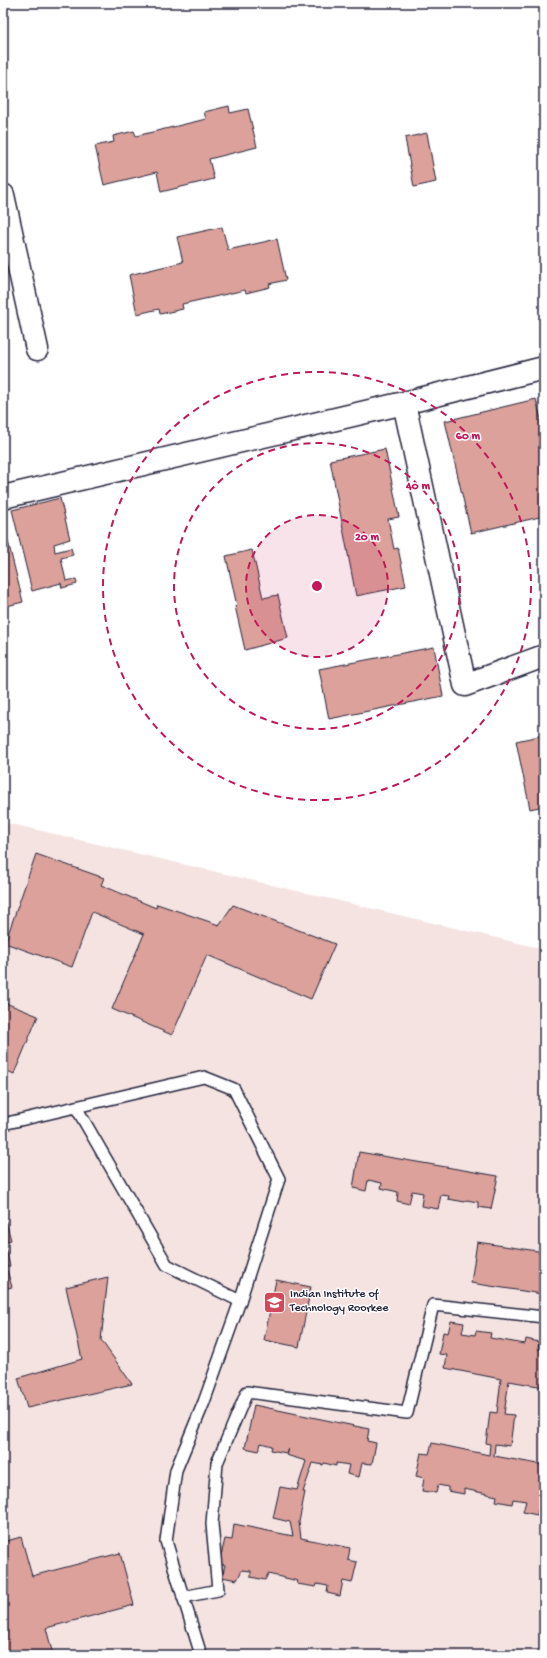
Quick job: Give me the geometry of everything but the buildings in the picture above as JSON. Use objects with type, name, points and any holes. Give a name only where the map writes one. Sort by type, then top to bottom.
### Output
[{"type":"street","points":[[3,196],[37,349]]},
{"type":"street","points":[[3,497],[404,403],[544,368]]},
{"type":"street","points":[[404,403],[465,685],[544,656]]},
{"type":"lane","points":[[3,1124],[204,1077],[234,1089],[279,1179],[240,1302],[204,1402],[176,1470],[166,1541],[201,1655]]},
{"type":"lane","points":[[76,1107],[167,1265],[240,1302]]},
{"type":"lane","points":[[184,1597],[218,1590],[212,1524],[217,1463],[247,1392],[407,1413],[433,1304],[544,1317]]},
{"type":"shaded area","name":"Indian Institute of Technology Roorkee","points":[[3,822],[544,949],[544,1655],[3,1655]]},
{"type":"place","name":"Indian Institute of Technology Roorkee","points":[[274,1302]]}]
